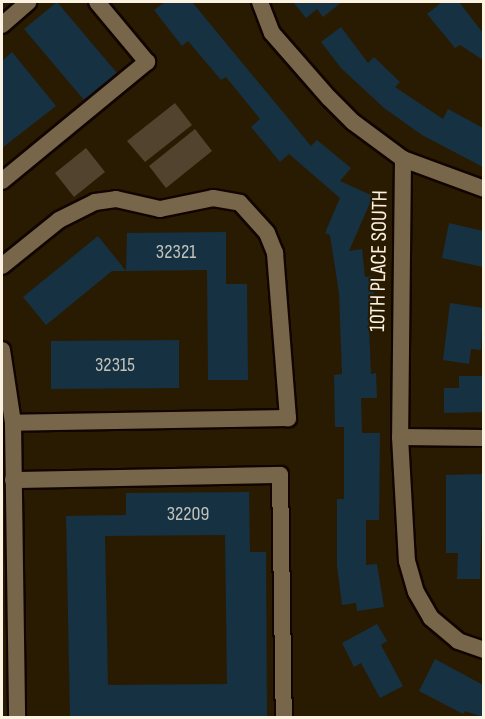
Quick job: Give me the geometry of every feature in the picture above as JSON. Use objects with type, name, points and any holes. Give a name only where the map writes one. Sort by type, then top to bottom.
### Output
[{"type":"street","points":[[2,25],[28,2]]},
{"type":"street","points":[[2,181],[147,62],[97,2]]},
{"type":"street","name":"10TH PLACE SOUTH","points":[[260,2],[272,33],[329,98],[352,122],[403,159],[400,437],[402,518],[411,579],[422,604],[442,630],[458,641],[483,650]]},
{"type":"street","points":[[403,159],[483,189]]},
{"type":"street","points":[[2,266],[67,214],[95,202],[116,199],[160,209],[213,198],[240,203],[267,233],[275,253],[288,418],[13,423]]},
{"type":"street","points":[[2,350],[13,423],[13,480],[7,553],[16,717]]},
{"type":"street","points":[[400,437],[483,438]]},
{"type":"street","points":[[13,480],[280,475],[284,717]]},
{"type":"shaded area","points":[[175,103],[192,125],[145,162],[127,141]]},
{"type":"shaded area","points":[[195,129],[212,151],[166,188],[149,166]]},
{"type":"shaded area","points":[[86,148],[105,172],[74,197],[55,173]]},
{"type":"building","points":[[57,2],[117,73],[84,100],[24,29]]},
{"type":"building","points":[[165,2],[192,2],[311,146],[317,140],[351,168],[340,181],[373,196],[349,251],[362,249],[365,277],[372,276],[375,303],[368,304],[371,374],[376,373],[377,398],[361,398],[362,433],[380,433],[379,520],[366,520],[366,565],[377,564],[384,607],[357,611],[356,603],[342,605],[337,566],[337,499],[344,499],[344,427],[335,427],[334,375],[342,374],[339,293],[330,235],[325,233],[340,198],[289,154],[280,162],[251,127],[260,119],[226,77],[221,80],[188,41],[182,46],[154,10]]},
{"type":"building","points":[[293,2],[342,2],[323,17],[317,9],[306,18]]},
{"type":"building","points":[[442,2],[459,2],[483,33],[483,60],[460,45],[455,48],[427,14]]},
{"type":"building","points":[[341,27],[368,63],[374,57],[400,82],[395,87],[443,119],[448,109],[483,128],[483,167],[422,135],[384,108],[341,68],[321,42]]},
{"type":"building","points":[[12,52],[56,106],[2,148],[2,61]]},
{"type":"building","points":[[449,223],[483,231],[483,267],[442,258]]},
{"type":"building","points":[[226,232],[226,284],[247,284],[248,380],[208,380],[207,270],[126,271],[127,233]]},
{"type":"building","points":[[98,236],[126,271],[112,271],[46,325],[23,297]]},
{"type":"building","points":[[450,303],[483,308],[481,350],[471,349],[469,364],[443,360]]},
{"type":"building","points":[[179,340],[179,388],[51,389],[51,341]]},
{"type":"building","points":[[459,376],[483,376],[483,412],[444,413],[444,388],[459,388]]},
{"type":"building","points":[[483,474],[480,579],[457,579],[458,553],[446,553],[446,475]]},
{"type":"building","points":[[249,492],[250,552],[266,552],[267,717],[70,717],[66,516],[126,515],[126,493]],"holes":[[[225,535],[227,684],[108,685],[105,536]]]},
{"type":"building","points":[[377,624],[387,641],[381,645],[403,686],[380,698],[361,663],[354,667],[342,643]]},
{"type":"building","points":[[435,659],[483,685],[483,717],[465,711],[463,714],[419,691]]}]
